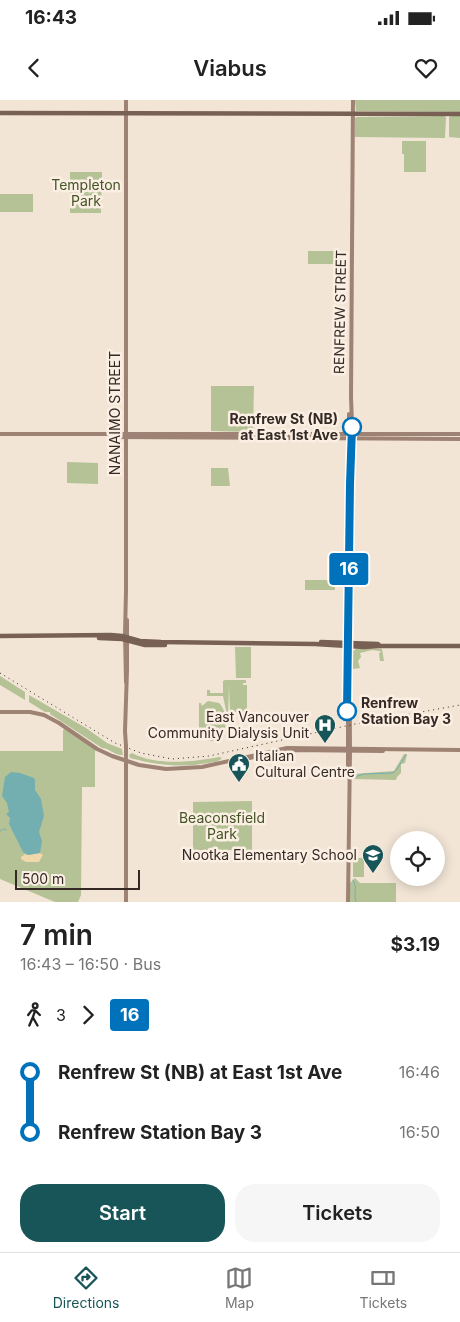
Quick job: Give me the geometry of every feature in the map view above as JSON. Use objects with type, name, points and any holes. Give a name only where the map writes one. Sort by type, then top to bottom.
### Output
[{"type":"main road","name":"NANAIMO STREET","points":[[126,902],[127,100]]},
{"type":"main road","name":"RENFREW STREET","points":[[348,902],[353,100]]},
{"type":"main road","points":[[0,113],[460,114]]},
{"type":"main road","points":[[0,434],[98,436],[460,434]]},
{"type":"main road","points":[[350,436],[460,439]]},
{"type":"main road","points":[[0,636],[82,636],[126,639],[145,645],[187,645],[191,643],[315,644],[318,642],[369,648],[380,646],[460,646]]},
{"type":"main road","points":[[0,712],[27,712],[52,718],[96,747],[126,759],[168,768],[202,767],[287,748],[460,750]]},
{"type":"main road","points":[[254,749],[257,752],[265,752]]},
{"type":"main road","points":[[239,759],[242,760],[282,751],[349,749]]},
{"type":"green space","points":[[355,100],[460,100],[460,112],[356,111]]},
{"type":"green space","points":[[445,116],[445,138],[355,137],[355,118],[357,117]]},
{"type":"green space","points":[[460,116],[460,138],[449,137],[449,117]]},
{"type":"green space","points":[[402,141],[426,141],[426,172],[404,172]]},
{"type":"green space","name":"Templeton Park","points":[[70,172],[102,172],[101,213],[70,213],[70,190],[65,190],[65,180],[70,180]]},
{"type":"green space","points":[[0,194],[33,194],[33,212],[0,212]]},
{"type":"green space","points":[[308,251],[335,251],[335,264],[308,264]]},
{"type":"green space","points":[[211,386],[254,386],[253,432],[211,431]]},
{"type":"green space","points":[[67,462],[98,463],[98,484],[67,483]]},
{"type":"green space","points":[[211,468],[228,468],[230,486],[211,486]]},
{"type":"green space","points":[[305,580],[335,580],[335,590],[305,590]]},
{"type":"green space","points":[[235,647],[251,647],[251,678],[236,678]]},
{"type":"green space","points":[[355,649],[382,649],[384,661],[380,661],[380,651],[372,650],[360,653],[361,657],[358,661],[360,668],[353,669],[353,651]]},
{"type":"green space","points":[[0,676],[25,692],[25,700],[0,685]]},
{"type":"green space","points":[[246,680],[246,683],[243,683],[243,685],[247,685],[247,712],[230,712],[229,685],[228,720],[223,696],[207,696],[207,690],[210,690],[210,693],[223,693],[223,681]]},
{"type":"green space","points":[[29,695],[86,728],[107,743],[122,749],[123,755],[102,748],[50,714],[50,712],[45,712],[29,702]]},
{"type":"green space","points":[[208,701],[219,703],[225,715],[225,729],[218,740],[205,739],[199,731],[199,703],[202,706]]},
{"type":"green space","points":[[65,729],[95,749],[95,787],[82,787],[81,895],[78,902],[55,902],[0,879],[0,751],[63,751],[63,730]]},
{"type":"green space","points":[[132,753],[152,760],[175,762],[222,758],[216,762],[198,765],[169,765],[130,758],[129,755]]},
{"type":"green space","points":[[404,754],[407,754],[405,763],[401,764],[401,773],[396,780],[353,779],[353,774],[394,771]]},
{"type":"green space","name":"Beaconsfield Park","points":[[252,801],[252,850],[193,850],[193,802]]},
{"type":"green space","points":[[353,858],[364,858],[364,877],[353,877]]},
{"type":"green space","points":[[355,878],[360,883],[390,883],[390,886],[396,886],[396,902],[350,902],[350,883]]},
{"type":"sand","points":[[40,853],[43,855],[39,862],[26,862],[21,859],[25,854]]},
{"type":"water","points":[[11,772],[20,773],[35,780],[35,790],[41,799],[44,816],[39,832],[42,841],[40,853],[28,855],[23,852],[9,824],[10,818],[6,814],[9,812],[7,803],[2,796],[5,777]]},
{"type":"waterway","points":[[354,777],[364,774],[393,773],[406,755]]},
{"type":"waterway","points":[[353,880],[356,902]]},
{"type":"railway","points":[[0,673],[115,743],[141,753],[172,759],[209,756],[355,724],[460,705]]},
{"type":"bus line","name":"16","points":[[347,711],[352,427]]},
{"type":"place","name":"Renfrew St (NB) at East 1st Ave","points":[[352,427]]},
{"type":"place","name":"Renfrew Station Bay 3","points":[[347,711]]},
{"type":"place","name":"East Vancouver Community Dialysis Unit","points":[[325,744]]},
{"type":"place","name":"Italian Cultural Centre","points":[[239,783]]},
{"type":"place","name":"Nootka Elementary School","points":[[373,874]]}]
